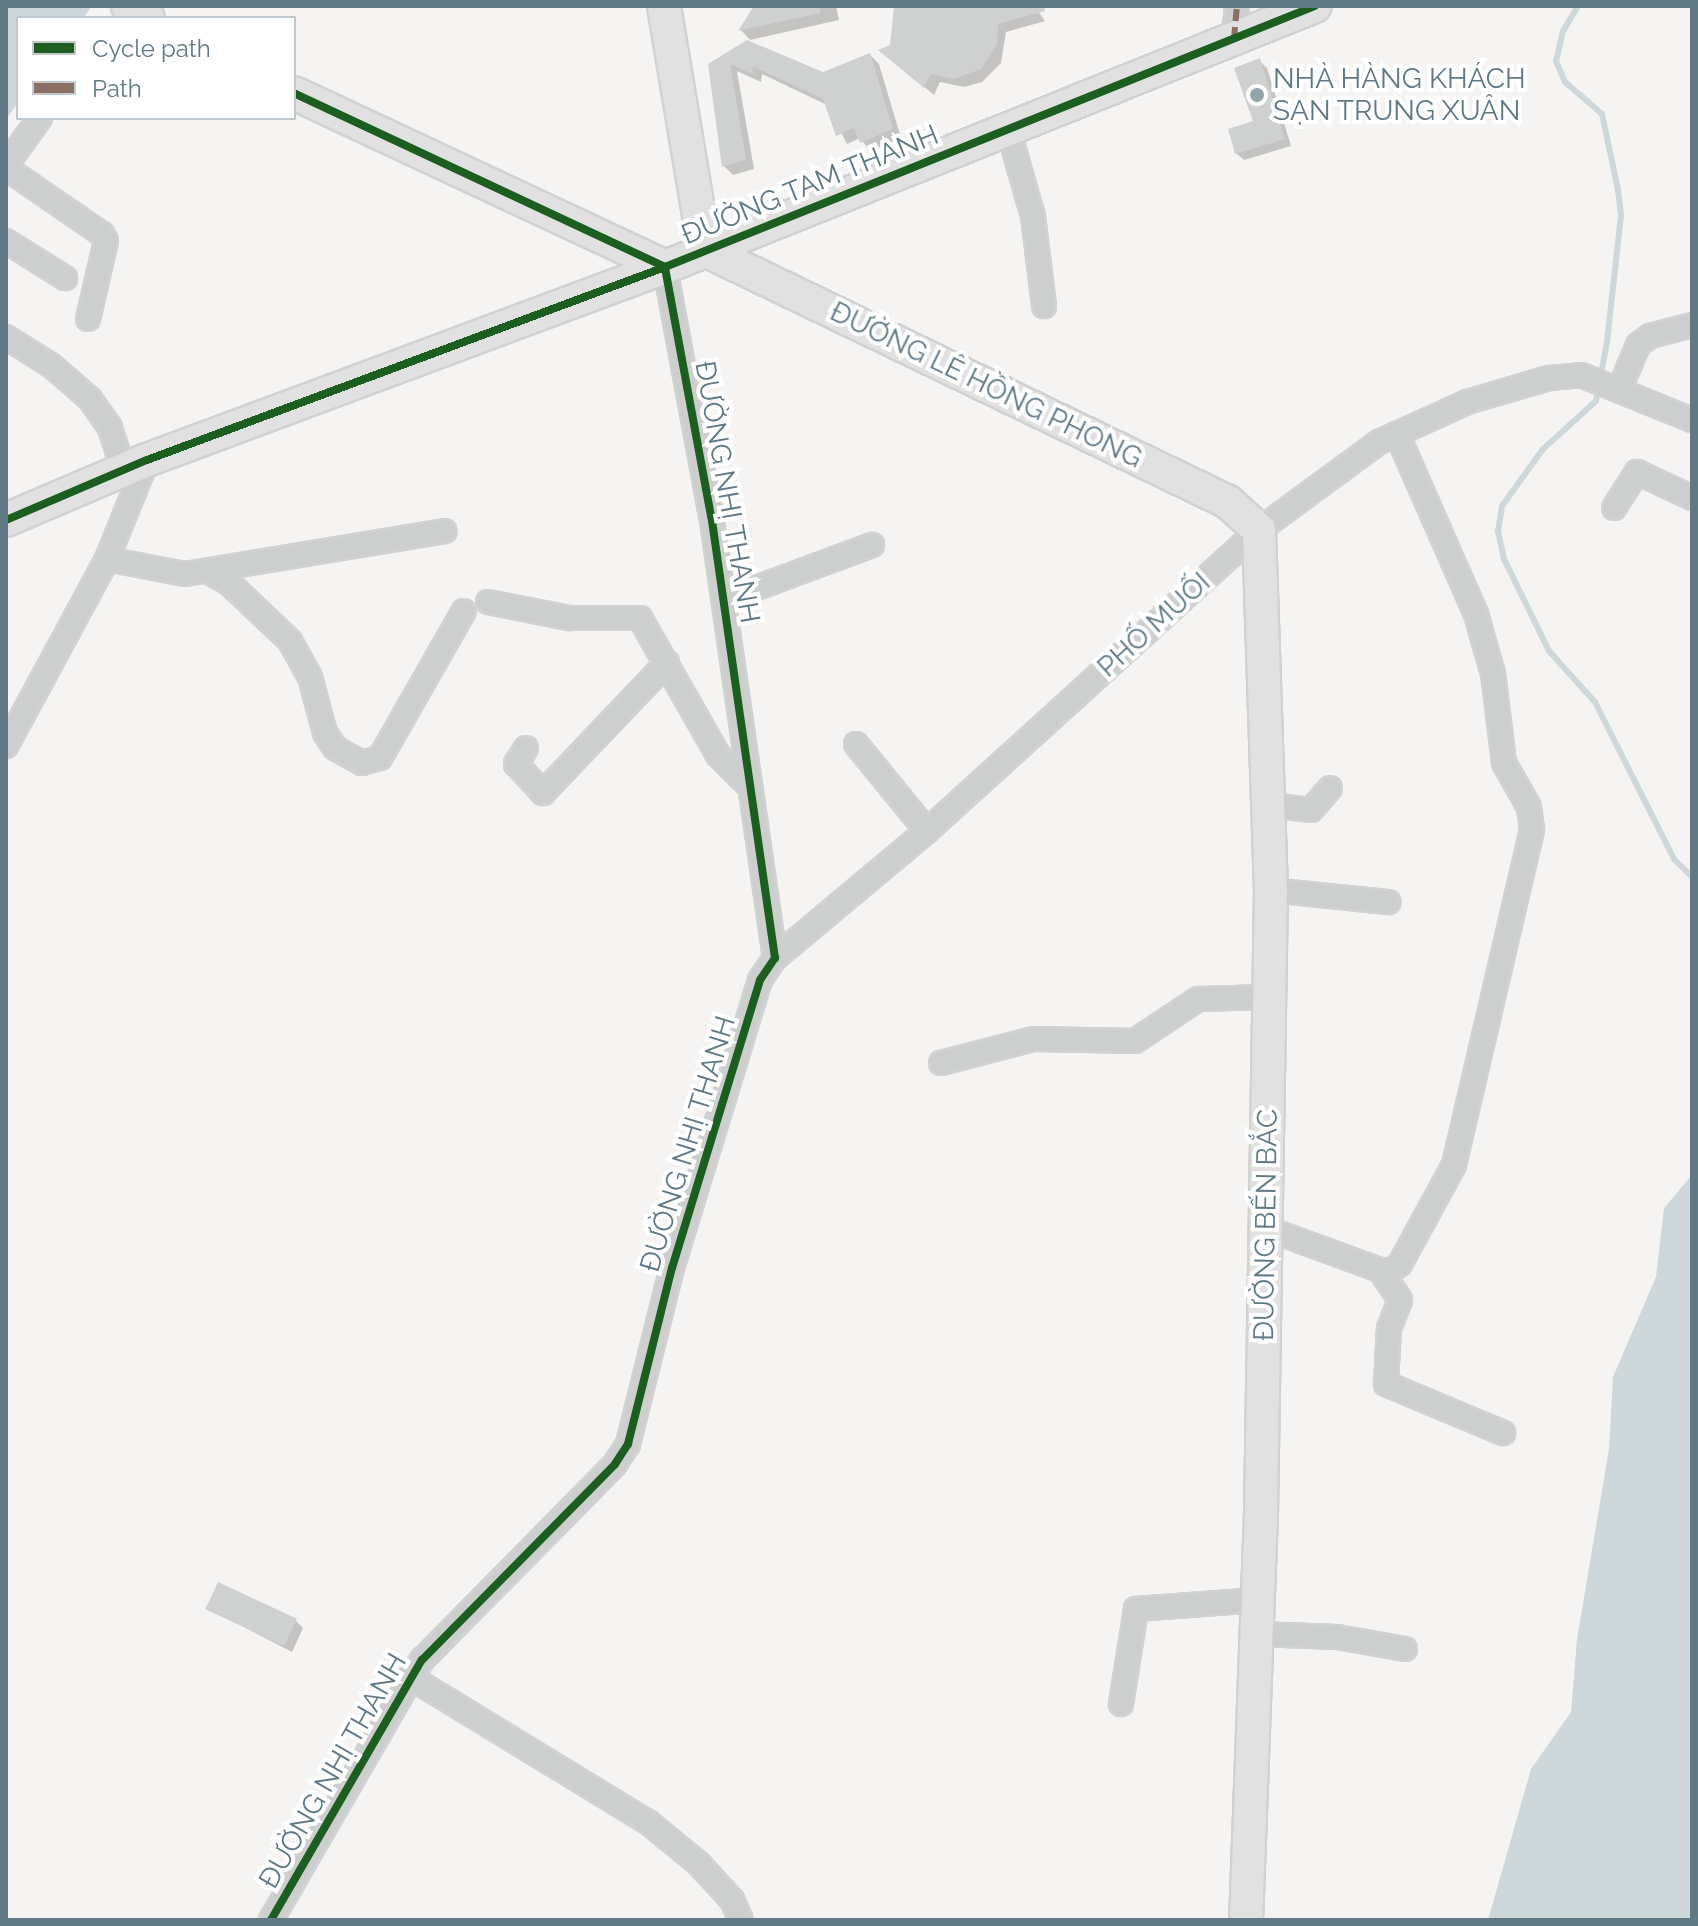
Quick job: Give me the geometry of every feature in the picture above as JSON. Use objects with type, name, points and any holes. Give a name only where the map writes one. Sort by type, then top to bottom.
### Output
[{"type":"street","points":[[664,6],[705,250]]},
{"type":"street","points":[[1234,39],[1237,6]]},
{"type":"street","name":"ĐƯỜNG TAM THANH","points":[[6,520],[136,466],[665,267],[1315,6]]},
{"type":"street","points":[[296,94],[665,267]]},
{"type":"street","points":[[39,120],[6,167],[102,234],[106,241],[88,319]]},
{"type":"street","points":[[1008,129],[1033,216],[1044,306]]},
{"type":"street","points":[[6,241],[65,278]]},
{"type":"street","name":"ĐƯỜNG LÊ HỒNG PHONG","points":[[705,250],[1228,502],[1259,530]]},
{"type":"street","name":"ĐƯỜNG NHỊ THANH","points":[[271,1920],[410,1677],[615,1464],[628,1444],[672,1268],[760,980],[775,958],[724,600],[665,267]]},
{"type":"street","points":[[1692,325],[1650,336],[1638,345],[1617,386],[1692,420]]},
{"type":"street","points":[[6,337],[52,366],[90,399],[136,466],[107,559],[6,746]]},
{"type":"street","name":"PHỐ MUỐI","points":[[775,958],[927,831],[1259,530],[1397,434],[1467,402],[1549,378],[1581,375],[1617,386]]},
{"type":"street","points":[[1380,1270],[1400,1264],[1454,1165],[1532,829],[1529,807],[1504,763],[1493,674],[1476,614],[1397,434]]},
{"type":"street","points":[[1614,508],[1637,472],[1692,498]]},
{"type":"street","name":"ĐƯỜNG BẾN BẮC","points":[[1246,1920],[1258,1600],[1270,997],[1270,805],[1259,530]]},
{"type":"street","points":[[107,559],[169,575],[444,531]]},
{"type":"street","points":[[724,600],[872,545]]},
{"type":"street","points":[[207,571],[230,584],[290,641],[310,677],[325,733],[335,748],[362,763],[380,758],[464,611]]},
{"type":"street","points":[[488,602],[580,619],[630,615],[646,624],[718,755],[748,785]]},
{"type":"street","points":[[526,748],[516,764],[543,793],[667,663]]},
{"type":"street","points":[[856,744],[927,831]]},
{"type":"street","points":[[1270,805],[1311,810],[1330,788]]},
{"type":"street","points":[[1271,890],[1388,902]]},
{"type":"street","points":[[941,1063],[1034,1039],[1135,1041],[1198,999],[1270,997]]},
{"type":"street","points":[[1265,1228],[1380,1270],[1400,1300],[1389,1328],[1386,1384],[1503,1433]]},
{"type":"street","points":[[1121,1704],[1136,1609],[1258,1600]]},
{"type":"street","points":[[1257,1634],[1337,1637],[1405,1649]]},
{"type":"street","points":[[410,1677],[648,1822],[698,1863],[732,1900],[741,1920]]},
{"type":"shaded area","points":[[6,6],[92,6],[84,16],[16,16],[16,106],[6,119]]},
{"type":"shaded area","points":[[1692,1175],[1692,1920],[1488,1920],[1531,1769],[1571,1712],[1577,1639],[1609,1449],[1613,1377],[1656,1277],[1664,1208]]},
{"type":"building","points":[[754,6],[820,6],[820,13],[738,31]]},
{"type":"building","points":[[894,6],[1044,6],[1045,11],[998,24],[997,45],[981,69],[954,79],[931,74],[924,88],[878,50],[890,45]]},
{"type":"building","points":[[747,40],[823,72],[870,53],[893,129],[860,143],[854,128],[836,136],[823,99],[753,66],[752,74],[730,64],[746,160],[722,167],[708,64]]},
{"type":"building","name":"NHÀ HÀNG KHÁCH SẠN TRUNG XUÂN","points":[[1260,58],[1285,139],[1235,154],[1228,129],[1253,121],[1234,68]]},
{"type":"building","points":[[218,1582],[297,1619],[284,1646],[205,1609]]},
{"type":"waterway","points":[[1578,6],[1563,31],[1556,61],[1565,82],[1602,114],[1618,190],[1621,215],[1607,342],[1596,401],[1543,449],[1502,506],[1498,531],[1504,559],[1549,651],[1595,702],[1674,859],[1692,877]]},
{"type":"marked path","points":[[1234,39],[1237,6]]},
{"type":"cycle path","points":[[6,520],[147,460],[665,267],[1315,6]]},
{"type":"cycle path","points":[[271,1920],[422,1660],[615,1464],[628,1444],[672,1268],[760,980],[775,958],[711,516],[665,267],[296,94]]},
{"type":"place","name":"NHÀ HÀNG KHÁCH SẠN TRUNG XUÂN","points":[[1257,95]]}]
